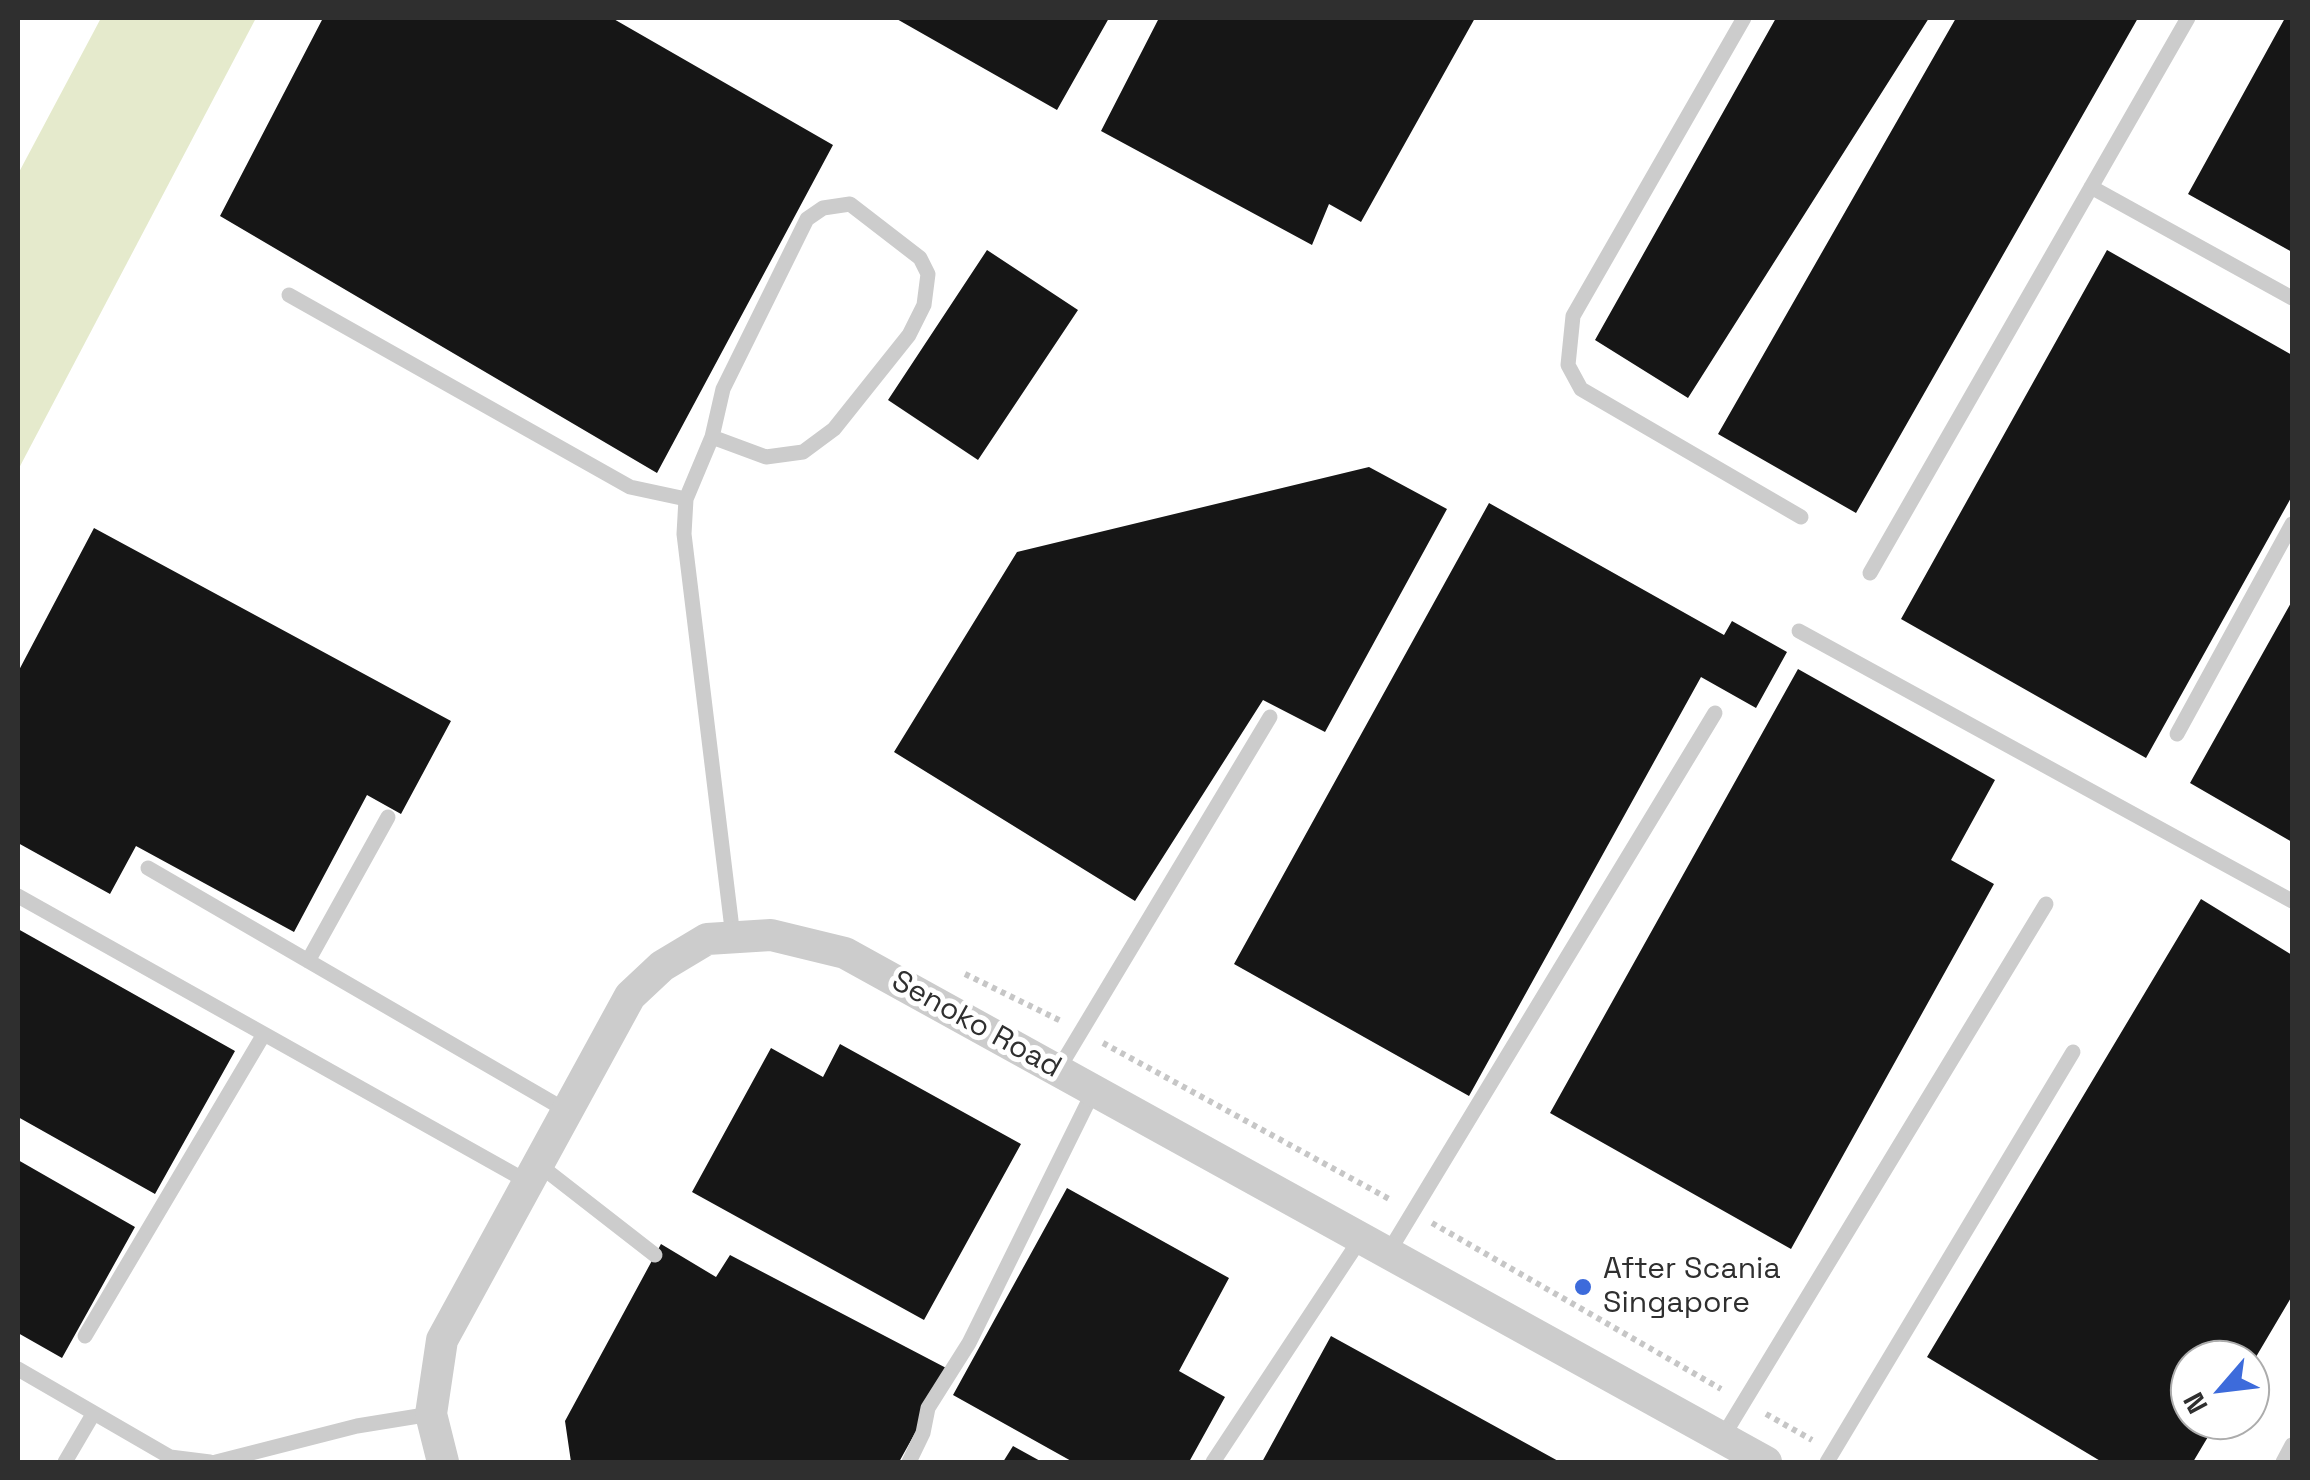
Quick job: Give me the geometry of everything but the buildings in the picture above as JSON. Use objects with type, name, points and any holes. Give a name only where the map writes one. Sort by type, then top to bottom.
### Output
[{"type":"street","name":"Senoko Road","points":[[444,1462],[430,1414],[442,1340],[630,996],[662,966],[707,939],[771,935],[846,953],[1766,1462]]},
{"type":"lane","points":[[1744,18],[1573,316],[1568,365],[1581,390],[1801,517]]},
{"type":"lane","points":[[1870,573],[2188,18]]},
{"type":"lane","points":[[2090,187],[2292,298]]},
{"type":"lane","points":[[712,437],[766,457],[803,452],[834,429],[908,335],[924,305],[928,274],[920,258],[850,204],[822,208],[807,219],[723,389],[712,437],[686,499],[684,534],[733,937]]},
{"type":"lane","points":[[289,295],[630,487],[686,499]]},
{"type":"lane","points":[[2177,734],[2292,524]]},
{"type":"lane","points":[[1799,631],[2292,901]]},
{"type":"lane","points":[[1213,1462],[1374,1245],[1412,1212],[1715,713]]},
{"type":"lane","points":[[1058,1070],[1270,717]]},
{"type":"lane","points":[[308,960],[388,817]]},
{"type":"lane","points":[[148,868],[568,1111]]},
{"type":"lane","points":[[18,896],[264,1034],[533,1173],[654,1256]]},
{"type":"lane","points":[[1722,1438],[2046,904]]},
{"type":"lane","points":[[85,1336],[264,1034]]},
{"type":"lane","points":[[1831,1457],[2073,1052]]},
{"type":"lane","points":[[909,1462],[923,1434],[928,1408],[969,1344],[1094,1090]]},
{"type":"lane","points":[[18,1369],[92,1416],[170,1457],[213,1462],[357,1426],[430,1414]]},
{"type":"lane","points":[[66,1462],[92,1416]]},
{"type":"lane","points":[[2283,1462],[2292,1445]]},
{"type":"path","points":[[950,967],[1081,1031],[1412,1212],[1744,1402],[1831,1457]]},
{"type":"shaded area","points":[[101,18],[256,18],[18,470],[18,174]]},
{"type":"place","name":"After Scania Singapore","points":[[1583,1287]]}]
